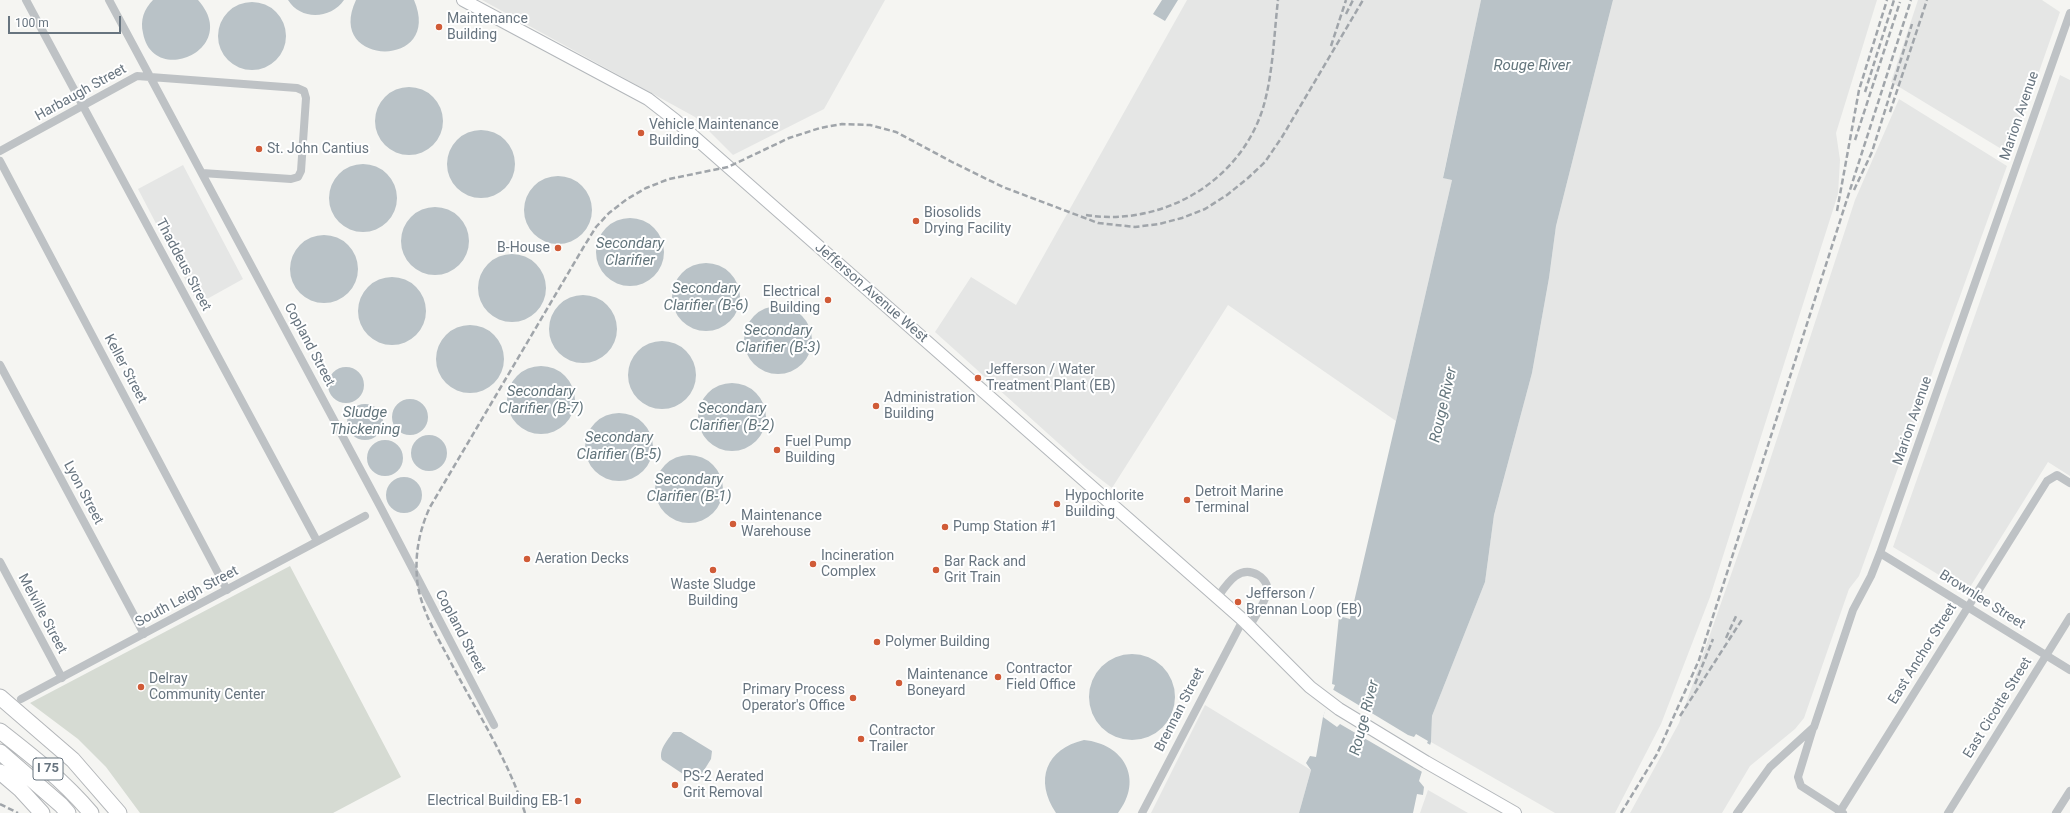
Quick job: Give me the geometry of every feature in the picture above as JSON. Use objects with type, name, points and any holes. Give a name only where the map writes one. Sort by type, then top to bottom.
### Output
[{"type":"highway","points":[[0,697],[73,760],[119,813]]},
{"type":"highway","name":"I 75","points":[[0,731],[46,767],[91,813]]},
{"type":"highway","name":"I 75","points":[[0,752],[61,805],[68,813]]},
{"type":"highway","points":[[0,772],[20,789],[42,813]]},
{"type":"main road","name":"Jefferson Avenue West","points":[[464,0],[648,99],[675,120],[1246,623],[1324,699],[1426,762],[1515,813]]},
{"type":"street","name":"Thaddeus Street","points":[[26,0],[317,542]]},
{"type":"street","name":"Copland Street","points":[[109,0],[494,725]]},
{"type":"street","name":"Marion Avenue","points":[[1737,813],[1770,767],[1814,727],[1854,610],[1880,552],[2070,13]]},
{"type":"street","name":"Harbaugh Street","points":[[0,150],[137,76],[297,88],[304,91],[306,98],[303,146],[301,171],[298,177],[291,179],[202,173]]},
{"type":"street","name":"Keller Street","points":[[0,161],[228,590]]},
{"type":"street","name":"Lyon Street","points":[[0,365],[144,634]]},
{"type":"street","name":"East Anchor Street","points":[[1841,812],[2029,509],[2051,478],[2057,475],[2070,483]]},
{"type":"street","name":"South Leigh Street","points":[[21,699],[365,516]]},
{"type":"street","name":"Brownlee Street","points":[[1880,552],[2070,670]]},
{"type":"street","name":"Melville Street","points":[[0,562],[62,678]]},
{"type":"street","name":"Brennan Street","points":[[1142,813],[1246,623],[1266,595],[1267,586],[1262,577],[1246,571],[1232,578],[1217,598]]},
{"type":"street","name":"East Cicotte Street","points":[[1948,813],[2070,617]]},
{"type":"street","points":[[1814,727],[1798,777],[1798,782],[1801,786],[1841,812]]},
{"type":"street","points":[[2056,813],[2070,791]]},
{"type":"shaded area","points":[[482,0],[885,0],[824,109],[733,155],[695,117]]},
{"type":"shaded area","points":[[1187,0],[1481,0],[1443,177],[1452,180],[1396,421],[1228,305],[1112,488],[1086,468],[935,332],[971,277],[1016,305]]},
{"type":"shaded area","points":[[1613,0],[1877,0],[1836,133],[1840,160],[1838,194],[1710,597],[1661,724],[1615,813],[1555,813],[1431,742],[1432,716],[1485,582],[1494,515],[1532,373],[1549,278],[1556,226]]},
{"type":"shaded area","points":[[1918,0],[2042,0],[2060,12],[2034,86],[2008,153],[1891,82]]},
{"type":"shaded area","points":[[2060,75],[2070,80],[2070,476],[2048,462],[1967,592],[1893,547]]},
{"type":"shaded area","points":[[1899,99],[2007,166],[1859,576],[1849,589],[1804,718],[1795,729],[1750,766],[1722,813],[1630,813],[1679,723],[1754,509],[1855,200]]},
{"type":"shaded area","points":[[183,165],[243,279],[198,304],[138,189]]},
{"type":"shaded area","points":[[290,566],[401,777],[333,813],[140,813],[106,767],[78,739],[30,703]]},
{"type":"shaded area","points":[[1205,705],[1311,770],[1299,813],[1151,813]]},
{"type":"shaded area","points":[[1428,790],[1468,813],[1420,813]]},
{"type":"water","points":[[153,0],[198,0],[209,18],[209,34],[203,46],[191,56],[176,60],[162,58],[150,49],[143,33],[142,19],[147,7]]},
{"type":"water","points":[[288,0],[344,0],[332,11],[316,15],[300,12]]},
{"type":"water","points":[[356,0],[414,0],[419,23],[413,39],[400,48],[384,51],[368,48],[356,38],[351,22]]},
{"type":"water","points":[[1162,0],[1178,0],[1165,21],[1153,14]]},
{"type":"water","name":"Rouge River","points":[[1481,0],[1613,0],[1556,226],[1549,278],[1532,373],[1494,515],[1485,582],[1432,716],[1431,742],[1419,781],[1424,787],[1423,795],[1417,794],[1413,813],[1299,813],[1311,770],[1306,763],[1310,756],[1316,757],[1323,717],[1335,685],[1332,684],[1339,616],[1350,619],[1452,180],[1443,178]]},
{"type":"water","points":[[252,2],[265,5],[276,12],[283,23],[286,36],[283,49],[276,60],[265,67],[252,70],[239,67],[228,60],[221,49],[218,36],[221,23],[228,12],[239,5]]},
{"type":"water","points":[[409,87],[422,90],[433,97],[440,108],[443,121],[440,134],[433,145],[422,152],[409,155],[396,152],[385,145],[378,134],[375,121],[378,108],[385,97],[396,90]]},
{"type":"water","points":[[481,130],[494,133],[505,140],[512,151],[515,164],[512,177],[505,188],[494,195],[481,198],[468,195],[457,188],[450,177],[447,164],[450,151],[457,140],[468,133]]},
{"type":"water","points":[[363,164],[376,167],[387,174],[394,185],[397,198],[394,211],[387,222],[376,229],[363,232],[350,229],[339,222],[332,211],[329,198],[332,185],[339,174],[350,167]]},
{"type":"water","name":"Secondary Clarifier","points":[[558,176],[571,179],[582,186],[589,197],[592,210],[589,223],[582,234],[571,241],[558,244],[545,241],[534,234],[527,223],[524,210],[527,197],[534,186],[545,179]]},
{"type":"water","points":[[435,207],[448,210],[459,217],[466,228],[469,241],[466,254],[459,265],[448,272],[435,275],[422,272],[411,265],[404,254],[401,241],[404,228],[411,217],[422,210]]},
{"type":"water","name":"Secondary Clarifier","points":[[630,218],[643,221],[654,228],[661,239],[664,252],[661,265],[654,276],[643,283],[630,286],[617,283],[606,276],[599,265],[596,252],[599,239],[606,228],[617,221]]},
{"type":"water","points":[[324,235],[337,238],[348,245],[355,256],[358,269],[355,282],[348,293],[337,300],[324,303],[311,300],[300,293],[293,282],[290,269],[293,256],[300,245],[311,238]]},
{"type":"water","points":[[512,254],[525,257],[536,264],[543,275],[546,288],[543,301],[536,312],[525,319],[512,322],[499,319],[488,312],[481,301],[478,288],[481,275],[488,264],[499,257]]},
{"type":"water","name":"Secondary Clarifier (B-6)","points":[[706,263],[719,266],[730,273],[737,284],[740,297],[737,310],[730,321],[719,328],[706,331],[693,328],[682,321],[675,310],[672,297],[675,284],[682,273],[693,266]]},
{"type":"water","points":[[392,277],[405,280],[416,287],[423,298],[426,311],[423,324],[416,335],[405,342],[392,345],[379,342],[368,335],[361,324],[358,311],[361,298],[368,287],[379,280]]},
{"type":"water","name":"Secondary Clarifier","points":[[583,295],[596,298],[607,305],[614,316],[617,329],[614,342],[607,353],[596,360],[583,363],[570,360],[559,353],[552,342],[549,329],[552,316],[559,305],[570,298]]},
{"type":"water","name":"Secondary Clarifier (B-3)","points":[[778,306],[791,309],[802,316],[809,327],[812,340],[809,353],[802,364],[791,371],[778,374],[765,371],[754,364],[747,353],[744,340],[747,327],[754,316],[765,309]]},
{"type":"water","points":[[470,325],[483,328],[494,335],[501,346],[504,359],[501,372],[494,383],[483,390],[470,393],[457,390],[446,383],[439,372],[436,359],[439,346],[446,335],[457,328]]},
{"type":"water","name":"Secondary Clarifier (B-5)","points":[[662,341],[675,344],[686,351],[693,362],[696,375],[693,388],[686,399],[675,406],[662,409],[649,406],[638,399],[631,388],[628,375],[631,362],[638,351],[649,344]]},
{"type":"water","name":"Secondary Clarifier (B-7)","points":[[541,366],[554,369],[565,376],[572,387],[575,400],[572,413],[565,424],[554,431],[541,434],[528,431],[517,424],[510,413],[507,400],[510,387],[517,376],[528,369]]},
{"type":"water","name":"Sludge Thickening","points":[[350,367],[359,372],[363,378],[363,392],[359,398],[350,403],[342,403],[333,398],[329,392],[328,381],[333,372],[339,368]]},
{"type":"water","name":"Secondary Clarifier (B-2)","points":[[732,383],[745,386],[756,393],[763,404],[766,417],[763,430],[756,441],[745,448],[732,451],[719,448],[708,441],[701,430],[698,417],[701,404],[708,393],[719,386]]},
{"type":"water","name":"Sludge Thickening","points":[[414,399],[423,404],[427,410],[427,424],[423,430],[414,435],[406,435],[397,430],[393,424],[392,413],[397,404],[403,400]]},
{"type":"water","name":"Sludge Thickening","points":[[369,404],[378,409],[382,415],[382,429],[378,435],[369,440],[361,440],[352,435],[348,429],[347,418],[352,409],[358,405]]},
{"type":"water","name":"Secondary Clarifier (B-5)","points":[[619,413],[632,416],[643,423],[650,434],[653,447],[650,460],[643,471],[632,478],[619,481],[606,478],[595,471],[588,460],[585,447],[588,434],[595,423],[606,416]]},
{"type":"water","name":"Sludge Thickening","points":[[433,435],[442,440],[446,446],[446,460],[442,466],[433,471],[425,471],[416,466],[412,460],[411,449],[416,440],[422,436]]},
{"type":"water","name":"Sludge Thickening","points":[[389,440],[398,445],[402,451],[402,465],[398,471],[389,476],[381,476],[372,471],[368,465],[367,454],[372,445],[378,441]]},
{"type":"water","name":"Secondary Clarifier (B-1)","points":[[689,455],[702,458],[713,465],[720,476],[723,489],[720,502],[713,513],[702,520],[689,523],[676,520],[665,513],[658,502],[655,489],[658,476],[665,465],[676,458]]},
{"type":"water","name":"Sludge Thickening","points":[[408,477],[417,482],[421,488],[421,502],[417,508],[408,513],[400,513],[391,508],[387,502],[386,491],[391,482],[397,478]]},
{"type":"water","points":[[1132,654],[1140,655],[1156,661],[1168,673],[1174,689],[1174,705],[1168,721],[1156,733],[1140,739],[1132,740],[1124,739],[1108,733],[1096,721],[1090,705],[1089,697],[1090,689],[1096,673],[1108,661],[1124,655]]},
{"type":"water","points":[[673,732],[681,732],[712,751],[711,759],[698,780],[692,780],[662,760],[662,749]]},
{"type":"water","points":[[1084,740],[1098,743],[1110,748],[1126,765],[1129,776],[1129,788],[1126,800],[1118,813],[1056,813],[1049,801],[1045,778],[1053,758],[1060,751],[1071,744]]},
{"type":"pier","points":[[1332,689],[1408,735],[1414,737],[1416,734],[1428,741],[1427,743],[1432,746],[1424,773],[1340,724],[1337,727],[1323,717]]},
{"type":"railway","points":[[1086,215],[1114,217],[1142,214],[1169,206],[1194,194],[1217,178],[1236,158],[1252,134],[1263,108],[1271,68],[1278,0]]},
{"type":"railway","points":[[1331,46],[1346,0]]},
{"type":"railway","points":[[1346,14],[1353,0]]},
{"type":"railway","points":[[525,813],[518,793],[500,753],[430,623],[418,587],[416,566],[418,546],[422,527],[430,507],[583,248],[596,227],[609,213],[627,199],[646,188],[669,179],[728,167],[789,138],[820,128],[842,124],[870,125],[896,132],[1003,187],[1098,223],[1135,227],[1159,224],[1182,218],[1205,209],[1227,195],[1265,162],[1282,137],[1363,0]]},
{"type":"railway","points":[[1837,211],[1859,90],[1887,0]]},
{"type":"railway","points":[[1865,92],[1894,0]]},
{"type":"railway","points":[[1621,813],[1657,754],[1699,660],[1911,0]]},
{"type":"railway","points":[[1890,112],[1927,0]]},
{"type":"railway","points":[[1855,140],[1900,2]]},
{"type":"railway","points":[[1854,190],[1872,152],[1912,24]]},
{"type":"railway","points":[[1726,638],[1737,614]]},
{"type":"railway","points":[[1680,716],[1743,618]]},
{"type":"railway","points":[[1695,684],[1713,639]]},
{"type":"railway","points":[[0,804],[18,813]]},
{"type":"place","name":"Maintenance Building","points":[[439,27]]},
{"type":"place","name":"Vehicle Maintenance Building","points":[[641,133]]},
{"type":"place","name":"St. John Cantius","points":[[259,149]]},
{"type":"place","name":"Biosolids Drying Facility","points":[[916,221]]},
{"type":"place","name":"B-House","points":[[558,248]]},
{"type":"place","name":"Electrical Building","points":[[828,300]]},
{"type":"place","name":"Jefferson / Water Treatment Plant (EB)","points":[[978,378]]},
{"type":"place","name":"Administration Building","points":[[876,406]]},
{"type":"place","name":"Fuel Pump Building","points":[[777,450]]},
{"type":"place","name":"Detroit Marine Terminal","points":[[1187,500]]},
{"type":"place","name":"Hypochlorite Building","points":[[1057,504]]},
{"type":"place","name":"Maintenance Warehouse","points":[[733,524]]},
{"type":"place","name":"Pump Station #1","points":[[945,527]]},
{"type":"place","name":"Aeration Decks","points":[[527,559]]},
{"type":"place","name":"Incineration Complex","points":[[813,564]]},
{"type":"place","name":"Waste Sludge Building","points":[[713,570]]},
{"type":"place","name":"Bar Rack and Grit Train","points":[[936,570]]},
{"type":"place","name":"Jefferson / Brennan Loop (EB)","points":[[1238,602]]},
{"type":"place","name":"Polymer Building","points":[[877,642]]},
{"type":"place","name":"Contractor Field Office","points":[[998,677]]},
{"type":"place","name":"Maintenance Boneyard","points":[[899,683]]},
{"type":"place","name":"Delray Community Center","points":[[141,687]]},
{"type":"place","name":"Primary Process Operator's Office","points":[[853,698]]},
{"type":"place","name":"Contractor Trailer","points":[[861,739]]},
{"type":"place","name":"PS-2 Aerated Grit Removal","points":[[675,785]]},
{"type":"place","name":"Electrical Building EB-1","points":[[578,801]]}]
